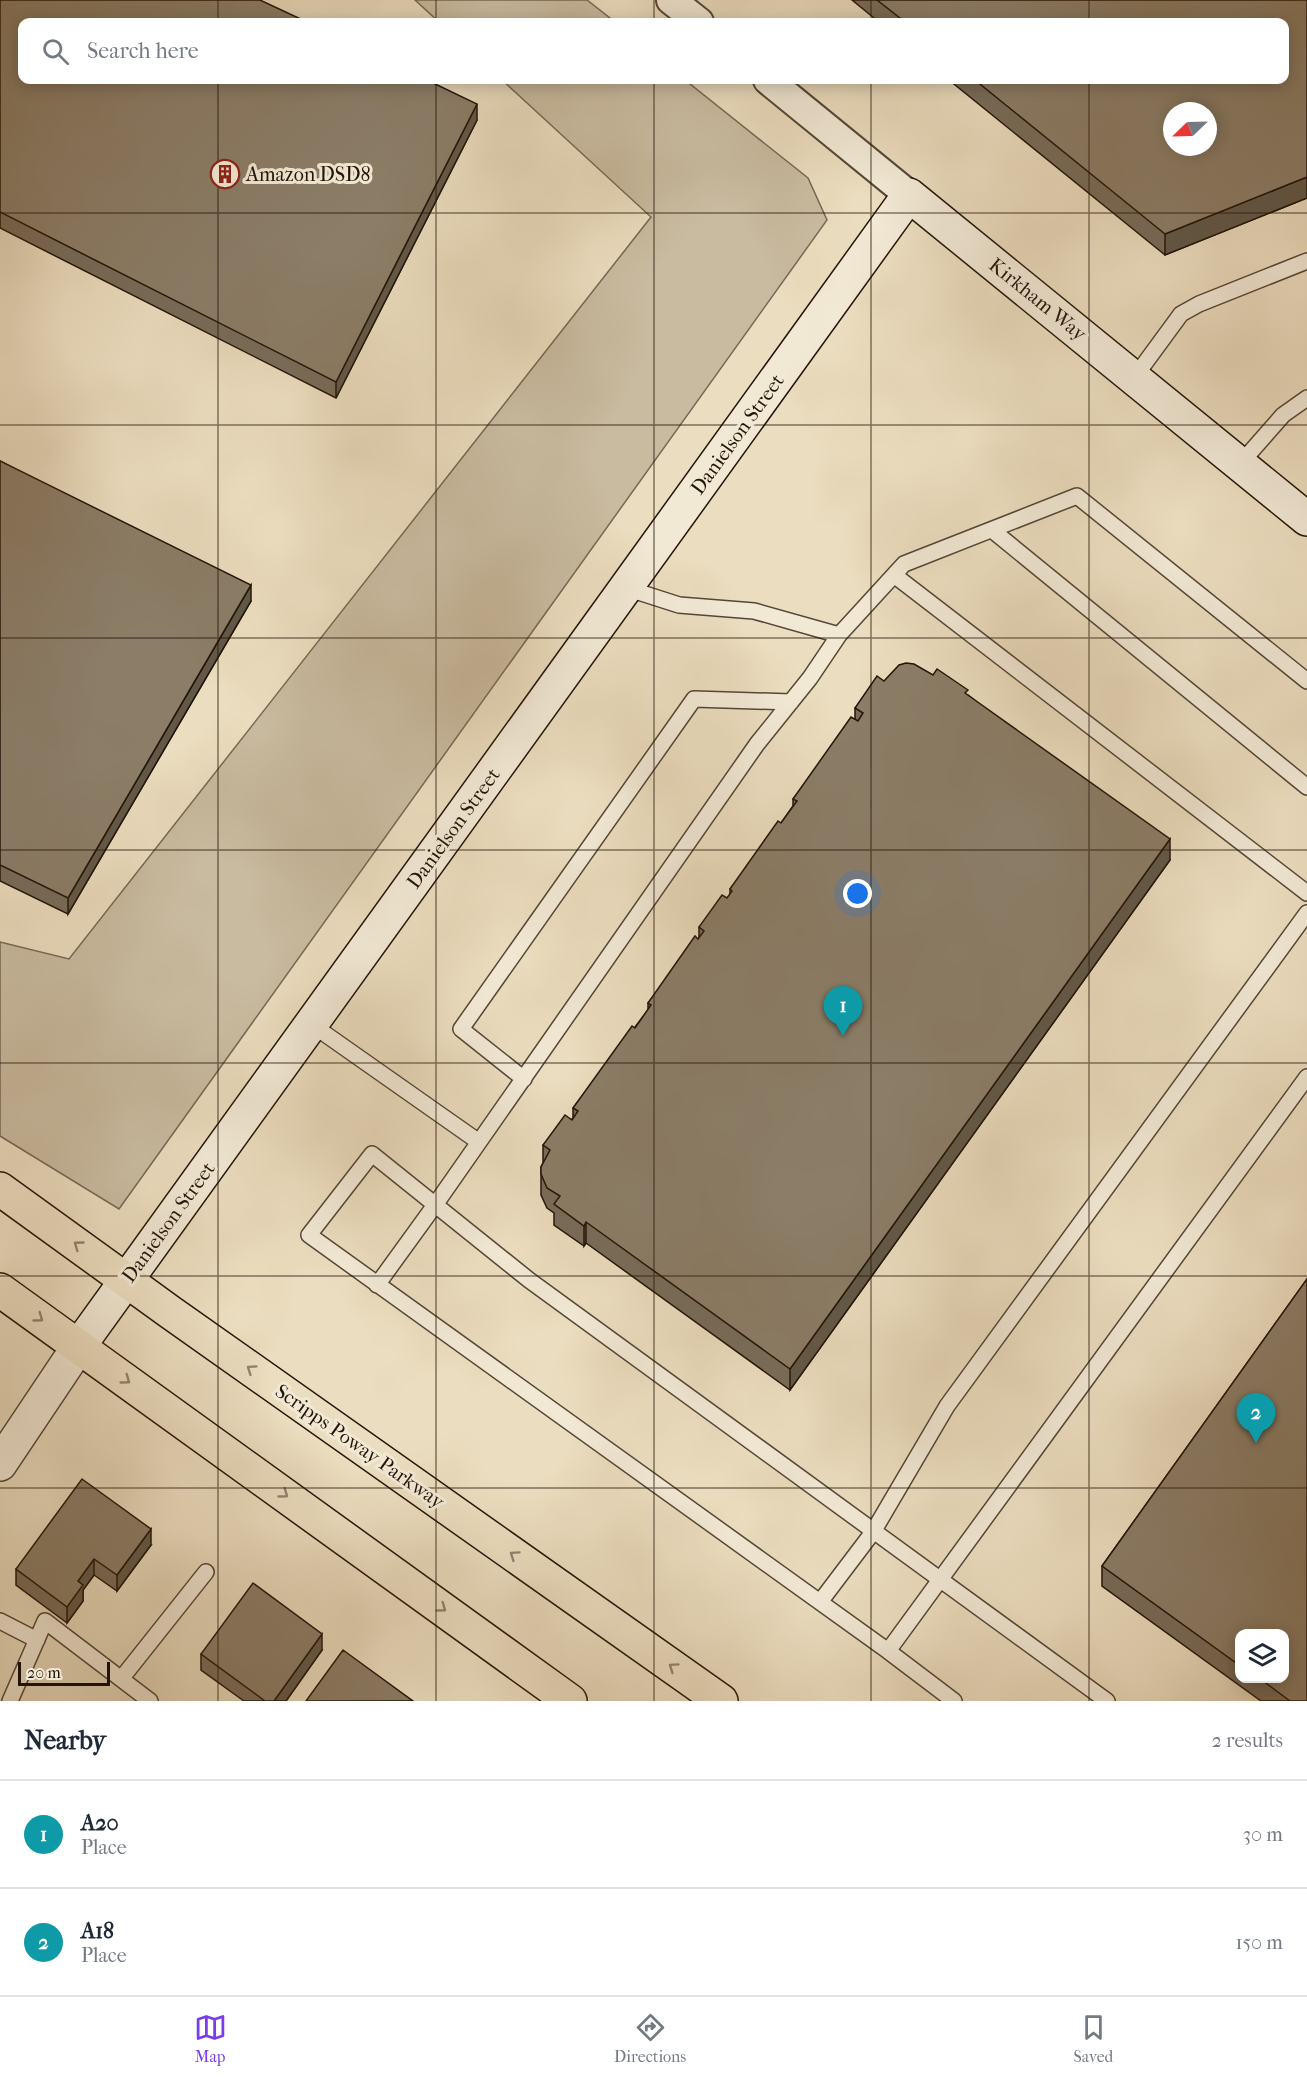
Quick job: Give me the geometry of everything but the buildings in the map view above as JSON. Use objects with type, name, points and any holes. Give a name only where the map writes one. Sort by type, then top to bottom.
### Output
[{"type":"main road","name":"Kirkham Way","points":[[909,195],[1307,519]]},
{"type":"main road","name":"Danielson Street","points":[[0,1464],[125,1280],[909,195]]},
{"type":"main road","name":"Scripps Poway Parkway","points":[[0,1189],[125,1280],[721,1701]]},
{"type":"main road","points":[[0,1290],[570,1701]]},
{"type":"street","points":[[671,0],[694,18]]},
{"type":"street","name":"Kirkham Way","points":[[773,84],[909,195]]},
{"type":"lane","points":[[1134,378],[1181,314],[1199,304],[1307,261]]},
{"type":"lane","points":[[1240,464],[1283,415],[1307,398]]},
{"type":"lane","points":[[377,1285],[758,744],[810,678],[839,635],[904,564],[1077,496],[1307,681]]},
{"type":"lane","points":[[992,530],[1307,787]]},
{"type":"lane","points":[[894,575],[1307,893]]},
{"type":"lane","points":[[626,588],[679,606],[754,611],[839,635]]},
{"type":"lane","points":[[524,1078],[461,1029],[694,699],[791,702]]},
{"type":"lane","points":[[820,1602],[873,1532],[947,1406],[1307,913]]},
{"type":"lane","points":[[311,1024],[479,1142]]},
{"type":"lane","points":[[888,1651],[1307,1077]]},
{"type":"lane","points":[[954,1701],[888,1651],[309,1235],[372,1154],[529,1280],[1107,1701]]},
{"type":"lane","points":[[121,1678],[206,1572]]},
{"type":"lane","points":[[0,1621],[37,1640]]},
{"type":"lane","points":[[10,1701],[45,1621],[150,1701]]},
{"type":"shaded area","points":[[415,0],[587,0],[610,18],[435,18]]},
{"type":"shaded area","points":[[506,84],[690,84],[808,178],[827,220],[119,1209],[0,1136],[0,942],[69,959],[651,217]]},
{"type":"place","name":"Amazon DSD8","points":[[225,174]]},
{"type":"place","name":"A20","points":[[843,1036]]},
{"type":"place","name":"A18","points":[[1256,1443]]}]
